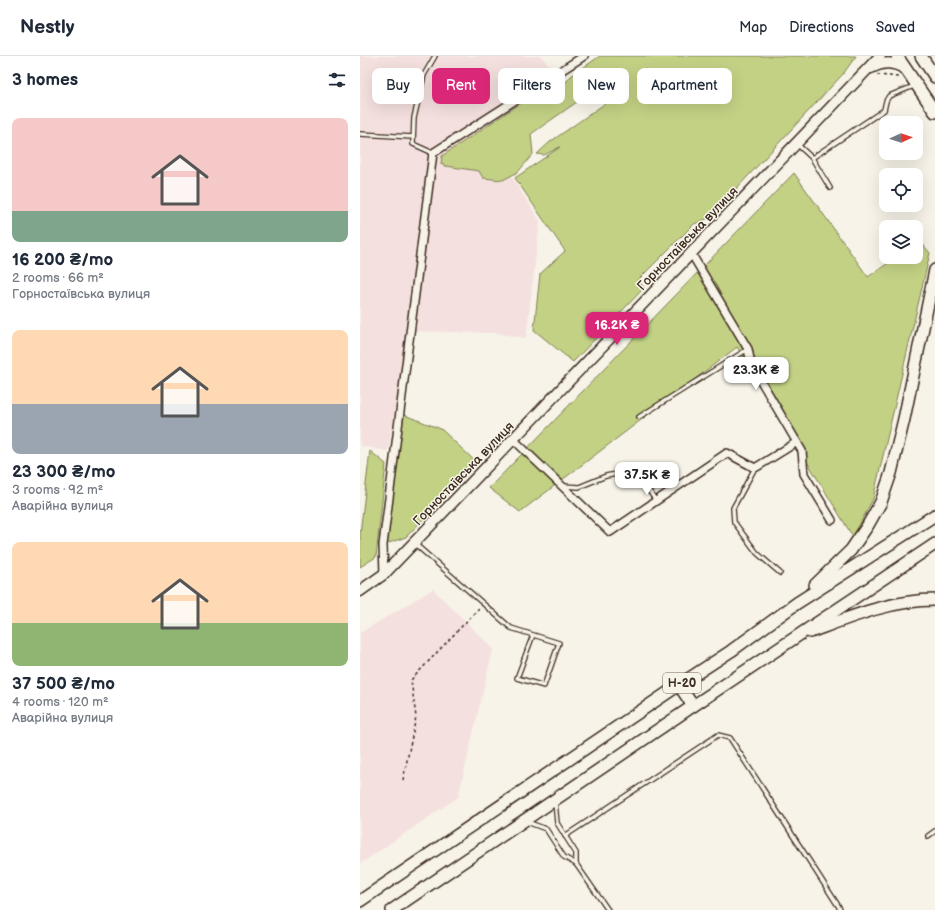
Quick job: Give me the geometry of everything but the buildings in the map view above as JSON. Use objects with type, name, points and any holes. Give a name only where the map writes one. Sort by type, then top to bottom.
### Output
[{"type":"main road","points":[[857,79],[869,56]]},
{"type":"main road","name":"Горностаївська вулиця","points":[[360,591],[384,574],[880,56]]},
{"type":"main road","points":[[897,56],[935,112]]},
{"type":"main road","points":[[921,56],[935,77]]},
{"type":"main road","points":[[866,70],[887,63],[892,63],[906,69]]},
{"type":"main road","points":[[797,603],[851,550],[881,502],[891,473],[902,426],[935,270]]},
{"type":"main road","name":"Н-20","points":[[360,901],[731,651],[797,603],[935,515]]},
{"type":"main road","name":"Н-20","points":[[392,910],[935,544]]},
{"type":"main road","points":[[791,640],[874,609],[899,603],[935,600]]},
{"type":"main road","points":[[679,685],[693,706]]},
{"type":"street","points":[[384,574],[383,545],[433,153],[584,56]]},
{"type":"street","points":[[691,253],[748,349],[751,364],[802,451],[804,474],[832,520]]},
{"type":"street","points":[[513,439],[610,532],[727,453],[755,468],[797,442]]},
{"type":"lane","points":[[433,153],[413,144],[413,137],[414,118],[424,75],[435,56]]},
{"type":"lane","points":[[812,158],[884,110],[889,96],[917,85]]},
{"type":"lane","points":[[360,134],[413,137]]},
{"type":"lane","points":[[796,143],[812,158],[830,188]]},
{"type":"lane","points":[[639,417],[748,349]]},
{"type":"lane","points":[[562,486],[579,487],[606,476],[622,473],[634,468],[656,501]]},
{"type":"lane","points":[[755,468],[733,508],[734,522],[756,553],[780,573]]},
{"type":"lane","points":[[414,543],[511,628],[559,643],[544,686],[517,678],[533,635]]},
{"type":"lane","points":[[565,836],[718,734],[730,738],[840,910]]},
{"type":"lane","points":[[555,800],[557,823],[576,853],[576,864]]},
{"type":"lane","points":[[524,821],[546,829],[564,857],[576,864],[608,910]]},
{"type":"lane","points":[[928,836],[935,831]]},
{"type":"path","points":[[403,780],[416,718],[411,680],[483,604]]},
{"type":"shaded area","points":[[360,56],[541,56],[550,68],[498,68],[498,104],[535,104],[508,171],[540,221],[526,338],[496,333],[409,331],[388,451],[360,446]]},
{"type":"shaded area","points":[[433,589],[493,649],[458,797],[360,864],[360,633]]},
{"type":"green space","points":[[600,56],[856,56],[843,74],[709,218],[694,224],[638,280],[644,288],[573,362],[534,330],[540,274],[565,251],[515,178],[560,147],[544,155],[537,154],[550,142],[604,104],[629,104],[629,68],[583,68]]},
{"type":"green space","points":[[573,75],[574,104],[531,134],[533,154],[518,172],[503,180],[483,178],[479,171],[441,164],[442,156],[520,104],[565,104],[565,83]]},
{"type":"green space","points":[[794,173],[868,277],[887,264],[923,264],[923,245],[930,253],[873,499],[853,537],[737,347],[520,512],[489,488]]},
{"type":"green space","points":[[399,413],[441,429],[477,463],[406,537],[383,545]]},
{"type":"green space","points":[[370,451],[386,464],[376,557],[360,567],[360,534]]}]
